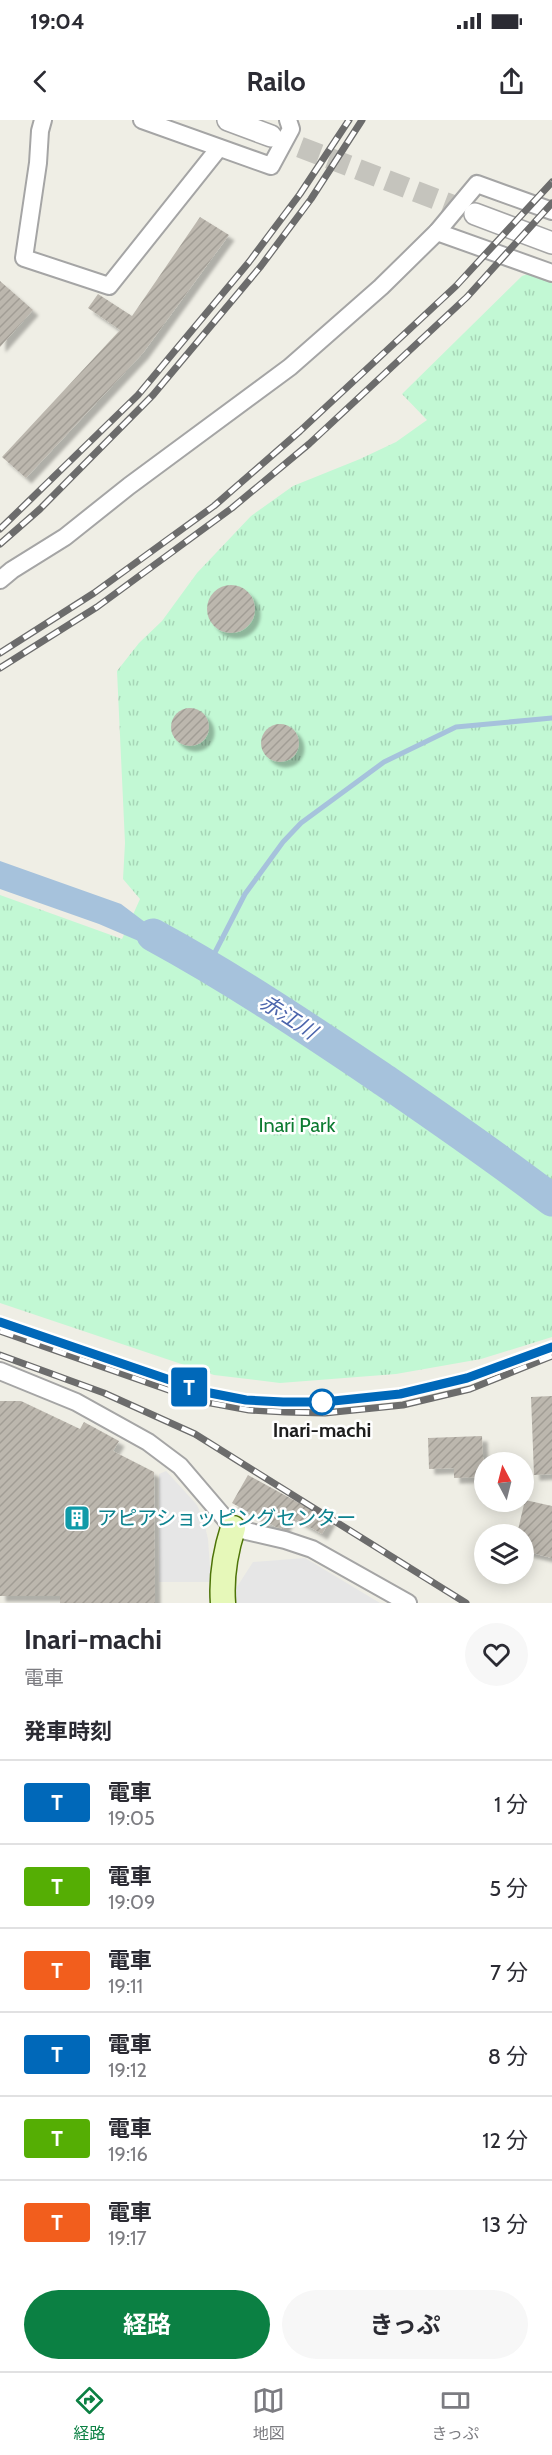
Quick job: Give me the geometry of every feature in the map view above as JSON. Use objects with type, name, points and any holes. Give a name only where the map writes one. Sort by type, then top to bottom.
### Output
[{"type":"main road","points":[[223,1603],[226,1548],[233,1528]]},
{"type":"street","points":[[43,120],[24,258],[109,286],[219,148]]},
{"type":"street","points":[[142,120],[271,166],[291,129],[288,120]]},
{"type":"street","points":[[228,120],[271,136]]},
{"type":"street","points":[[0,580],[65,537],[129,486],[290,367],[381,287],[437,232],[477,184],[552,211]]},
{"type":"street","points":[[474,214],[552,243]]},
{"type":"street","points":[[437,232],[552,273]]},
{"type":"street","points":[[0,1371],[76,1402],[113,1420],[148,1442],[180,1466],[233,1528],[312,1549],[408,1603]]},
{"type":"green space","name":"Inari Park","points":[[531,273],[552,281],[552,1337],[481,1359],[396,1374],[280,1383],[214,1375],[0,1303],[0,895],[122,939],[140,899],[123,879],[125,843],[117,671],[139,643],[162,621],[197,573],[251,516],[293,486],[396,442],[427,420],[402,394],[522,276]]},
{"type":"shaded area","points":[[166,1471],[197,1505],[203,1518],[208,1539],[211,1582],[159,1582],[159,1474]]},
{"type":"shaded area","points":[[305,1558],[380,1603],[233,1603],[233,1593],[253,1562]]},
{"type":"water","points":[[0,861],[121,904],[211,972],[99,924],[0,889]]},
{"type":"building","points":[[200,217],[229,235],[143,353],[26,478],[2,457],[120,330],[88,308],[98,294],[132,316]]},
{"type":"building","points":[[0,281],[33,310],[0,347]]},
{"type":"building","points":[[231,585],[248,592],[255,609],[248,626],[231,633],[214,626],[207,609],[214,592]]},
{"type":"building","points":[[190,708],[204,713],[209,727],[204,741],[190,746],[176,741],[171,727],[176,713]]},
{"type":"building","points":[[280,724],[294,729],[299,743],[294,757],[280,762],[266,757],[261,743],[266,729]]},
{"type":"building","points":[[552,1396],[552,1474],[534,1475],[531,1397]]},
{"type":"building","name":"アピアショッピングセンター","points":[[0,1401],[21,1401],[80,1429],[84,1422],[119,1441],[113,1451],[154,1472],[155,1603],[60,1603],[60,1596],[0,1596]]},
{"type":"building","points":[[482,1436],[483,1452],[474,1452],[474,1477],[454,1478],[454,1468],[429,1469],[428,1438]]},
{"type":"building","points":[[248,1475],[330,1520],[322,1534],[290,1516],[283,1529],[276,1527],[232,1503]]},
{"type":"building","points":[[534,1502],[552,1506],[552,1558],[534,1554],[534,1524],[519,1524],[522,1512],[534,1512]]},
{"type":"waterway","points":[[208,966],[245,894],[283,842],[301,823],[384,762],[456,727],[552,718]]},
{"type":"waterway","name":"赤江川","points":[[153,935],[240,986],[381,1078],[552,1200]]},
{"type":"tunnel","points":[[271,136],[475,214]]},
{"type":"railway","points":[[0,529],[138,395],[249,262],[300,194],[349,120]]},
{"type":"railway","points":[[0,544],[40,509],[153,395],[261,266],[311,199],[362,120]]},
{"type":"railway","points":[[0,653],[94,593],[214,506],[300,431],[456,286],[552,182]]},
{"type":"railway","points":[[0,668],[97,607],[232,508],[309,444],[467,297],[552,203]]},
{"type":"railway","points":[[0,1331],[200,1401],[249,1410],[285,1412],[325,1413],[403,1405],[470,1389],[552,1356]]},
{"type":"railway","points":[[45,1338],[185,1387],[233,1398],[291,1403],[379,1398],[435,1387],[552,1347]]},
{"type":"railway","points":[[0,1355],[104,1393],[195,1434],[466,1603]]},
{"type":"train","name":"T","points":[[0,1322],[205,1392],[246,1400],[283,1402],[362,1400],[435,1387],[467,1378],[552,1347]]},
{"type":"place","name":"Inari-machi","points":[[322,1402]]},
{"type":"place","name":"アピアショッピングセンター","points":[[77,1518]]}]
